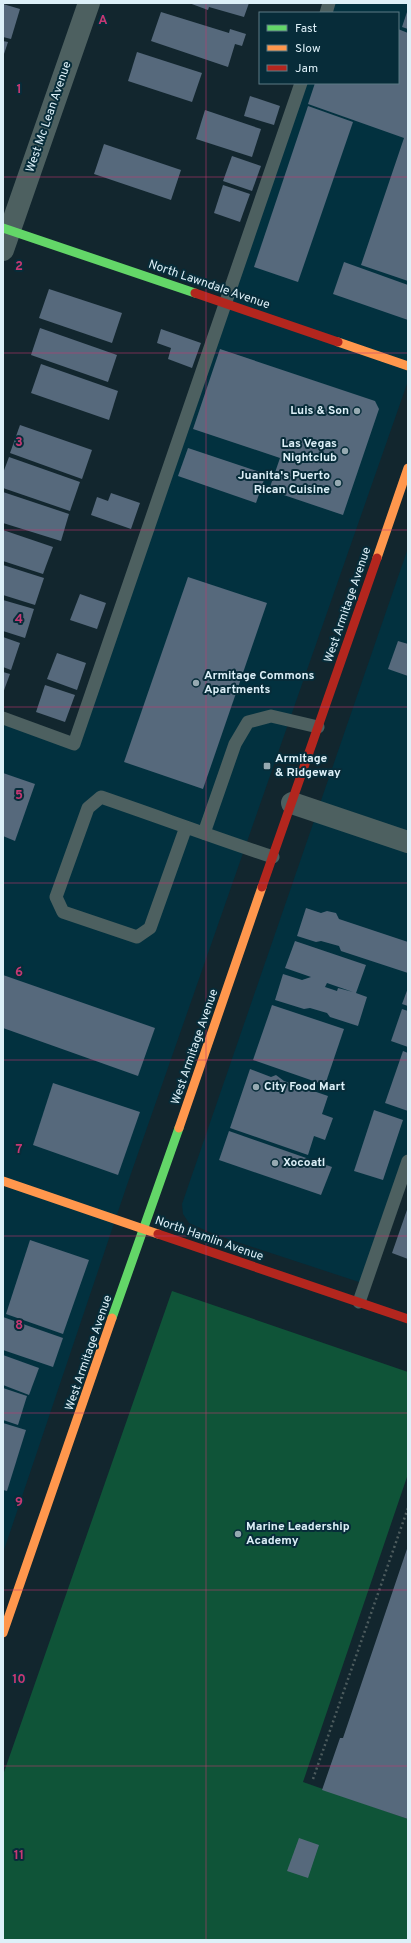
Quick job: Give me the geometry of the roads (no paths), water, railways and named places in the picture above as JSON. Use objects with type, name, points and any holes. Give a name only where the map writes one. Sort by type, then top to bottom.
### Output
[{"type":"main road","name":"North Lawndale Avenue","points":[[5,236],[226,304],[408,366]]},
{"type":"main road","name":"West Armitage Avenue","points":[[3,1633],[145,1229],[408,468]]},
{"type":"main road","name":"North Hamlin Avenue","points":[[3,1181],[408,1319]]},
{"type":"street","name":"West Mc Lean Avenue","points":[[5,236],[89,3]]},
{"type":"street","points":[[292,803],[408,842]]},
{"type":"lane","points":[[3,718],[74,744],[301,84]]},
{"type":"lane","points":[[204,833],[235,744],[248,722],[271,716],[318,727]]},
{"type":"lane","points":[[186,827],[150,928],[137,937],[63,912],[56,897],[88,808],[101,797],[273,857]]},
{"type":"lane","points":[[359,1302],[408,1161]]},
{"type":"place","name":"Luis & Son","points":[[357,411]]},
{"type":"place","name":"Las Vegas Nightclub","points":[[345,451]]},
{"type":"place","name":"Juanita's Puerto Rican Cuisine","points":[[338,483]]},
{"type":"place","name":"Armitage Commons Apartments","points":[[196,683]]},
{"type":"place","name":"Armitage & Ridgeway","points":[[267,766]]},
{"type":"place","name":"City Food Mart","points":[[256,1087]]},
{"type":"place","name":"Xocoatl","points":[[275,1163]]},
{"type":"place","name":"Marine Leadership Academy","points":[[238,1534]]}]
